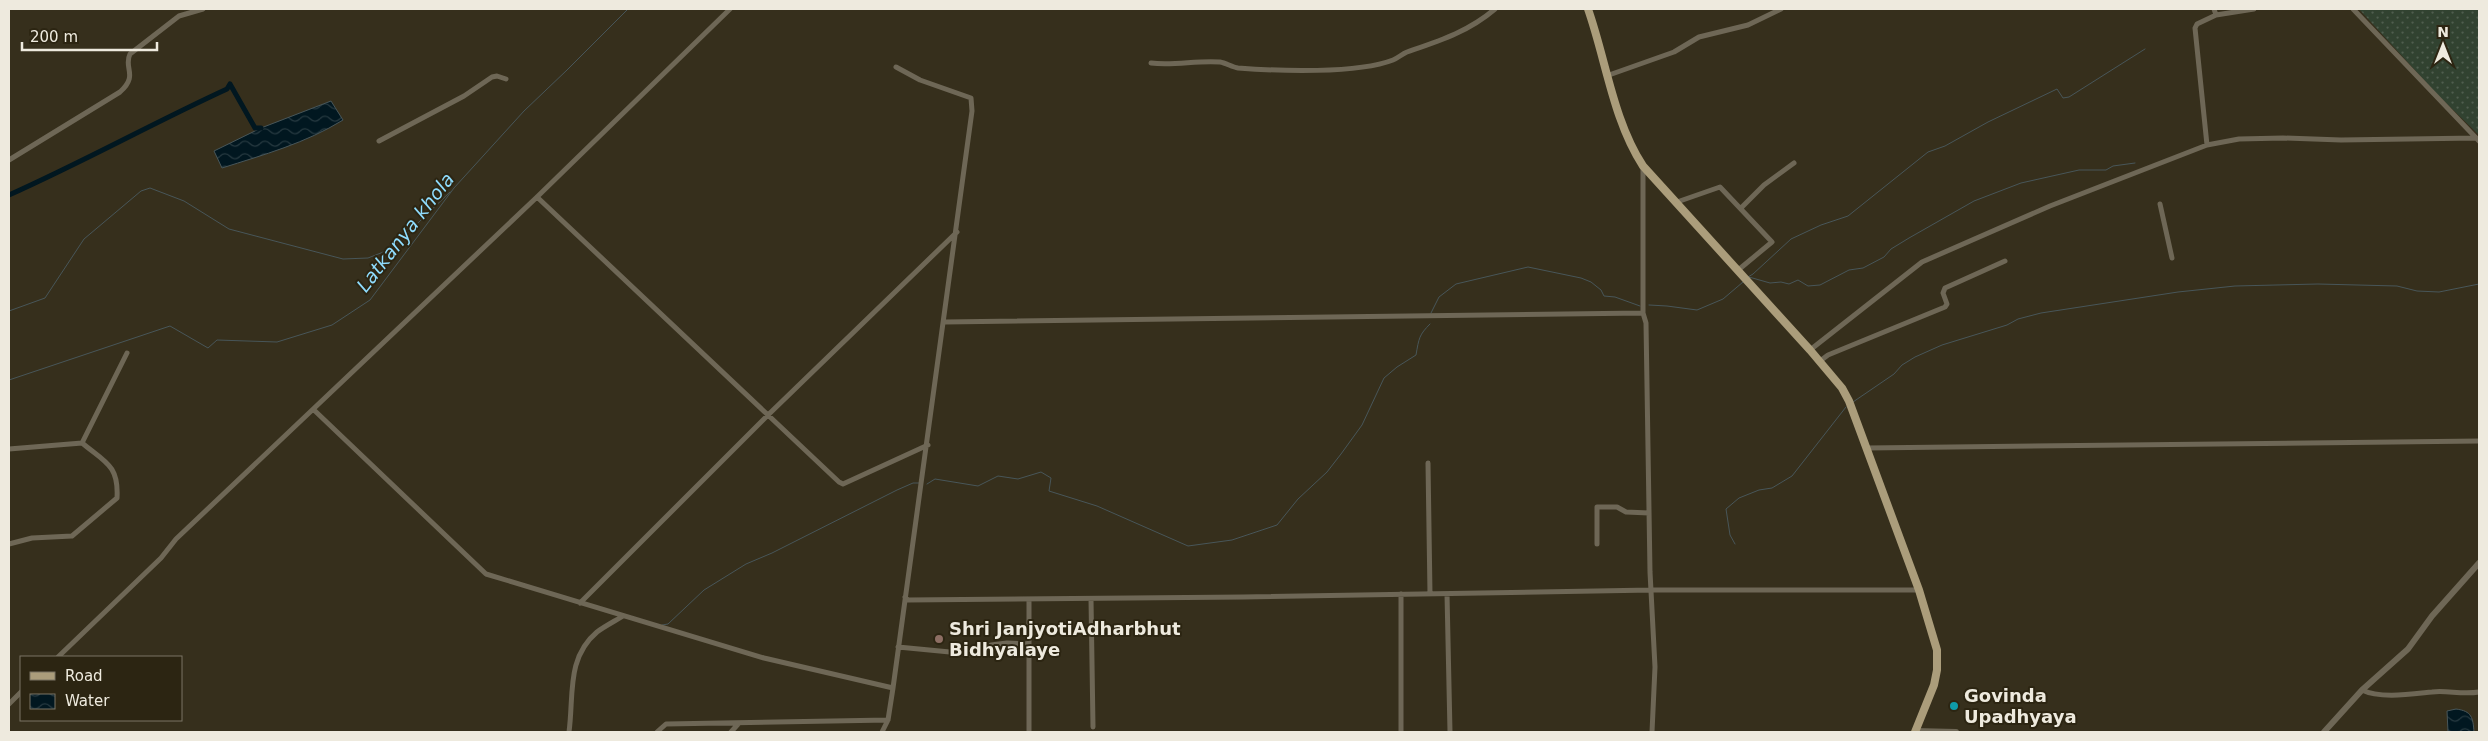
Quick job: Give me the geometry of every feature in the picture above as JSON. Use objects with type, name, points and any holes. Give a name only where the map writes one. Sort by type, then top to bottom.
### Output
[{"type":"main road","points":[[1588,9],[1625,132],[1643,166],[1820,361],[1842,388],[1868,448],[1919,590],[1937,650],[1937,670],[1930,701],[1915,731]]},
{"type":"street","points":[[9,160],[120,92],[130,80],[131,73],[128,58],[130,54],[179,16],[196,9],[203,9]]},
{"type":"street","points":[[59,656],[161,558],[176,539],[537,197],[730,9]]},
{"type":"street","points":[[1151,62],[1221,62],[1235,68],[1328,70],[1362,66],[1394,60],[1405,53],[1445,40],[1484,18],[1494,9]]},
{"type":"street","points":[[1609,75],[1674,52],[1699,37],[1748,25],[1781,9]]},
{"type":"street","points":[[2214,9],[2216,15]]},
{"type":"street","points":[[2206,145],[2195,28],[2197,24],[2216,15],[2254,9]]},
{"type":"street","points":[[2354,9],[2478,140]]},
{"type":"street","points":[[882,732],[888,720],[893,688],[945,322],[972,111],[971,98],[920,80],[896,68]]},
{"type":"street","points":[[379,141],[464,96],[492,77],[497,76],[506,79]]},
{"type":"street","points":[[1810,350],[1922,262],[2018,219],[2206,145],[2239,139],[2283,138],[2478,140]]},
{"type":"street","points":[[1742,207],[1764,186],[1794,163]]},
{"type":"street","points":[[1643,166],[1643,314],[1646,323],[1649,513],[1655,667],[1652,732]]},
{"type":"street","points":[[1677,202],[1720,186],[1742,207],[1772,242],[1737,271]]},
{"type":"street","points":[[537,197],[843,484],[928,445]]},
{"type":"street","points":[[2160,204],[2172,258]]},
{"type":"street","points":[[580,603],[768,415],[957,232]]},
{"type":"street","points":[[1820,361],[1828,355],[1945,307],[1947,304],[1943,294],[1945,288],[2005,261]]},
{"type":"street","points":[[945,322],[1643,314]]},
{"type":"street","points":[[82,443],[126,353]]},
{"type":"street","points":[[314,410],[486,574],[764,658],[893,688]]},
{"type":"street","points":[[1868,448],[2479,441]]},
{"type":"street","points":[[9,449],[82,443],[114,470],[118,480],[117,498],[72,536],[32,538],[9,544]]},
{"type":"street","points":[[1428,463],[1430,594]]},
{"type":"street","points":[[1597,544],[1597,507],[1617,507],[1626,512],[1649,513]]},
{"type":"street","points":[[2324,732],[2362,690],[2408,649],[2432,616],[2479,563]]},
{"type":"street","points":[[906,596],[908,600],[1091,599],[1652,590],[1919,590]]},
{"type":"street","points":[[1400,732],[1401,594]]},
{"type":"street","points":[[1447,594],[1450,732]]},
{"type":"street","points":[[1029,599],[1029,732]]},
{"type":"street","points":[[1091,599],[1093,727]]},
{"type":"street","points":[[569,732],[574,665],[581,651],[597,632],[623,616]]},
{"type":"street","points":[[898,647],[981,655],[988,653],[991,645],[1007,643],[1029,644]]},
{"type":"street","points":[[2362,690],[2373,695],[2387,693],[2419,695],[2432,691],[2462,694],[2479,692]]},
{"type":"street","points":[[9,704],[20,693]]},
{"type":"street","points":[[657,732],[666,724],[888,720]]},
{"type":"street","points":[[731,732],[739,723]]},
{"type":"street","points":[[1915,731],[1956,732]]},
{"type":"green space","points":[[2359,9],[2479,9],[2479,135],[2436,93]]},
{"type":"water","points":[[331,101],[343,120],[299,142],[222,168],[214,151],[261,128]]},
{"type":"water","points":[[2456,709],[2465,711],[2471,716],[2474,732],[2448,732],[2447,711]]},
{"type":"waterway","name":"Latkanya khola","points":[[9,380],[170,326],[208,348],[217,340],[277,342],[332,325],[370,300],[454,188],[524,111],[628,9]]},
{"type":"waterway","points":[[1748,277],[1791,239],[1821,225],[1848,216],[1928,152],[1945,146],[1988,122],[2057,89],[2063,98],[2069,97],[2145,49]]},
{"type":"waterway","points":[[9,195],[227,89],[230,84],[255,128],[261,128]]},
{"type":"waterway","points":[[1749,277],[1770,283],[1781,282],[1789,284],[1798,280],[1808,286],[1820,285],[1849,270],[1863,268],[1884,257],[1891,249],[1974,201],[2021,183],[2079,170],[2106,170],[2113,166],[2135,163]]},
{"type":"waterway","points":[[9,311],[45,298],[84,239],[141,191],[150,188],[184,201],[229,229],[343,259],[368,258],[391,249],[450,192]]},
{"type":"waterway","points":[[1431,313],[1439,297],[1456,284],[1528,267],[1581,278],[1591,282],[1601,290],[1604,296],[1615,297],[1640,306]]},
{"type":"waterway","points":[[1649,305],[1697,310],[1723,299],[1743,282]]},
{"type":"waterway","points":[[1853,402],[1915,357],[1942,345],[2041,313],[2178,292],[2235,286],[2318,284],[2397,286],[2417,291],[2439,292],[2479,284]]},
{"type":"waterway","points":[[927,484],[935,479],[978,486],[998,476],[1018,479],[1041,472],[1051,478],[1049,491],[1097,506],[1188,546],[1232,540],[1277,525],[1298,499],[1327,472],[1362,425],[1384,378],[1416,355],[1420,337],[1430,324]]},
{"type":"waterway","points":[[1735,544],[1730,535],[1726,509],[1739,498],[1759,490],[1772,488],[1792,476],[1846,407]]},
{"type":"waterway","points":[[662,625],[668,624],[704,590],[746,564],[772,553],[897,490],[913,483],[920,483]]},
{"type":"place","name":"Shri JanjyotiAdharbhut Bidhyalaye","points":[[939,639]]},
{"type":"place","name":"Govinda Upadhyaya","points":[[1954,706]]}]
